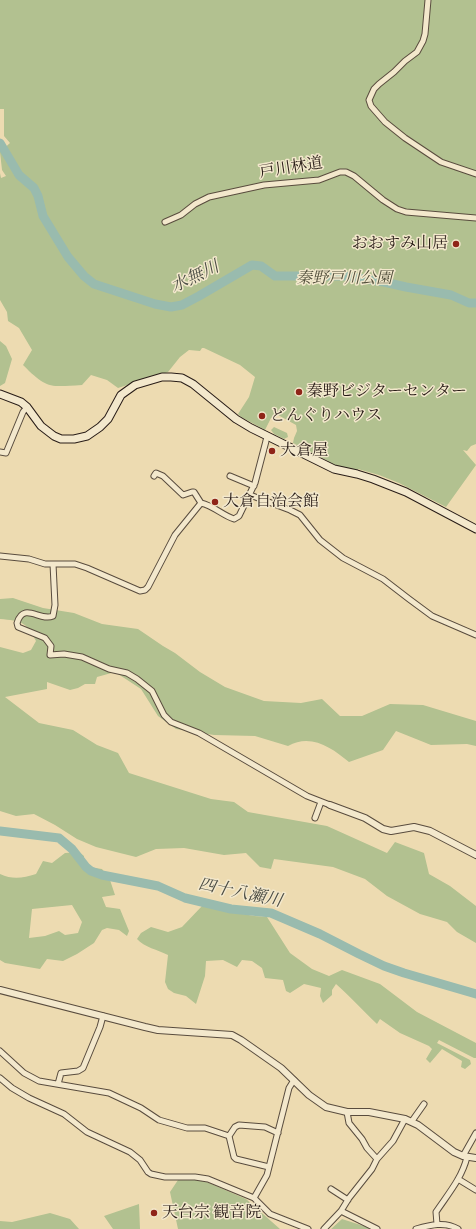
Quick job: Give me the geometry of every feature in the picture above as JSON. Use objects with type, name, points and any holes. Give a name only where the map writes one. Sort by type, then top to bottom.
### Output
[{"type":"main road","points":[[0,394],[21,402],[27,407],[41,426],[54,436],[66,439],[81,438],[87,436],[100,427],[108,419],[116,401],[127,390],[135,385],[162,377],[171,376],[182,378],[193,384],[236,419],[267,436],[334,469],[357,474],[395,487],[475,527]]},
{"type":"street","points":[[428,0],[425,34],[417,52],[379,84],[374,89],[369,100],[371,106],[385,122],[405,138],[441,162],[476,174]]},
{"type":"street","name":"戸川林道","points":[[165,222],[180,216],[195,204],[210,197],[264,185],[319,180],[340,172],[346,172],[354,176],[383,200],[397,209],[415,214],[476,218]]},
{"type":"street","points":[[0,452],[6,453],[23,412],[27,407]]},
{"type":"street","points":[[154,476],[156,473],[163,476],[183,495],[194,492],[201,503],[209,505],[234,519],[239,516],[254,486],[267,436]]},
{"type":"street","points":[[230,476],[254,486]]},
{"type":"street","points":[[250,495],[300,515],[320,540],[343,558],[383,579],[432,616],[476,635]]},
{"type":"street","points":[[0,556],[29,559],[45,564],[75,564],[140,591],[145,590],[175,535],[201,503]]},
{"type":"street","points":[[53,564],[55,606],[53,616],[49,618],[27,613],[19,616],[17,622],[18,627],[45,638],[51,646],[50,655],[64,654],[82,656],[109,669],[127,673],[152,691],[164,715],[171,722],[199,732],[307,796],[365,818],[383,829],[391,831],[414,827],[430,831],[476,855]]},
{"type":"street","points":[[314,818],[320,802]]},
{"type":"street","points":[[0,990],[158,1030],[232,1035],[281,1068],[318,1102],[326,1107],[347,1112],[369,1112],[408,1120],[436,1138],[449,1149],[465,1156],[476,1158]]},
{"type":"street","points":[[58,1084],[61,1073],[83,1068],[103,1016]]},
{"type":"street","points":[[0,1051],[28,1076],[40,1081],[109,1093],[141,1108],[160,1120],[188,1128],[205,1128],[229,1136]]},
{"type":"street","points":[[0,1078],[12,1088],[29,1098],[64,1114],[87,1132],[130,1152],[140,1160],[151,1174],[165,1177],[195,1177],[208,1179],[254,1198],[270,1214],[308,1229]]},
{"type":"street","points":[[254,1198],[267,1174],[289,1088],[294,1080]]},
{"type":"street","points":[[324,1229],[341,1211],[377,1160],[408,1120],[424,1104]]},
{"type":"street","points":[[347,1112],[349,1123],[377,1160]]},
{"type":"street","points":[[269,1167],[236,1159],[234,1157],[229,1136],[235,1127],[239,1125],[265,1128],[278,1133]]},
{"type":"street","points":[[437,1224],[436,1212],[454,1187],[465,1156],[476,1133]]},
{"type":"street","points":[[458,1179],[476,1190]]},
{"type":"street","points":[[331,1189],[348,1200]]},
{"type":"street","points":[[341,1211],[377,1229]]},
{"type":"street","points":[[416,1229],[437,1224],[451,1226],[458,1229]]},
{"type":"green space","name":"秦野戸川公園","points":[[0,0],[476,0],[476,444],[471,446],[467,451],[463,450],[476,465],[446,507],[399,483],[379,475],[358,469],[357,472],[327,464],[328,461],[293,443],[297,431],[296,425],[278,415],[271,418],[265,430],[241,417],[238,414],[249,397],[255,377],[240,365],[204,348],[200,351],[189,350],[180,357],[168,372],[118,388],[107,380],[91,375],[82,385],[49,385],[38,379],[23,365],[32,350],[19,328],[8,321],[7,312],[0,300],[0,173],[1,178],[6,176],[2,170],[0,152],[10,143],[4,136],[4,109],[0,109]]},
{"type":"green space","points":[[0,341],[6,346],[12,359],[5,383],[0,386]]},
{"type":"green space","points":[[274,427],[287,433],[288,437],[284,439],[274,434],[271,430]]},
{"type":"green space","points":[[13,598],[43,608],[74,613],[102,624],[138,629],[175,653],[200,672],[225,687],[264,701],[301,703],[322,699],[340,716],[362,716],[390,704],[423,705],[476,721],[476,746],[467,744],[431,745],[396,731],[383,750],[349,762],[328,747],[313,742],[297,742],[288,746],[255,736],[214,735],[176,729],[158,716],[141,689],[115,672],[97,677],[95,684],[85,684],[70,690],[47,682],[47,689],[5,697],[39,723],[73,730],[97,745],[118,753],[129,773],[211,799],[234,802],[248,812],[327,826],[387,853],[395,842],[424,853],[429,874],[450,886],[476,906],[476,943],[457,932],[447,922],[420,914],[387,896],[365,879],[333,867],[274,859],[271,869],[260,867],[246,853],[224,855],[184,848],[156,849],[136,857],[96,847],[77,839],[34,814],[16,816],[0,811],[0,647],[23,653],[31,650],[36,641],[29,629],[22,623],[13,620],[0,619],[0,599]]},
{"type":"green space","points":[[79,852],[84,856],[83,867],[86,871],[95,868],[102,869],[110,880],[115,895],[102,897],[106,907],[120,909],[129,931],[127,936],[119,930],[107,928],[102,930],[94,943],[77,954],[63,961],[47,959],[40,969],[5,963],[0,960],[0,874],[18,878],[27,877],[36,874],[43,861],[52,863],[65,853]],"holes":[[[72,905],[82,922],[78,933],[65,935],[59,931],[45,936],[29,938],[32,909]]]},
{"type":"green space","points":[[202,906],[267,917],[290,953],[312,969],[329,976],[342,970],[380,984],[417,1012],[476,1043],[476,1058],[439,1040],[437,1043],[470,1060],[471,1064],[465,1069],[461,1067],[462,1061],[442,1049],[430,1063],[426,1059],[432,1049],[429,1046],[400,1033],[380,1019],[377,1024],[336,984],[332,990],[332,995],[323,1003],[320,996],[321,988],[304,984],[290,993],[286,991],[283,980],[265,978],[262,968],[252,961],[242,960],[237,967],[223,960],[206,961],[205,976],[196,1004],[186,996],[174,993],[168,989],[165,982],[168,955],[147,946],[137,939],[141,933],[151,927],[168,932],[182,927]]},
{"type":"green space","points":[[178,1180],[202,1180],[246,1199],[280,1229],[178,1229],[170,1192]]},
{"type":"green space","points":[[139,1204],[140,1229],[113,1229],[104,1216]]},
{"type":"green space","points":[[50,1213],[70,1219],[79,1229],[0,1229],[0,1221],[12,1222]]},
{"type":"green space","points":[[342,1219],[373,1229],[331,1229]]},
{"type":"waterway","name":"水無川","points":[[0,143],[19,175],[34,188],[38,196],[43,216],[68,257],[84,276],[94,284],[155,304],[171,307],[182,305],[252,265],[261,266],[275,276],[345,276],[451,295],[469,303],[476,303]]},
{"type":"waterway","name":"四十八瀬川","points":[[0,831],[59,838],[72,849],[91,871],[102,875],[158,886],[185,898],[231,909],[271,913],[320,934],[384,966],[476,994]]},
{"type":"place","name":"おおすみ山居","points":[[456,244]]},
{"type":"place","name":"秦野ビジターセンター","points":[[299,392]]},
{"type":"place","name":"どんぐりハウス","points":[[262,416]]},
{"type":"place","name":"大倉屋","points":[[272,451]]},
{"type":"place","name":"大倉自治会館","points":[[215,502]]},
{"type":"place","name":"天台宗 観音院","points":[[154,1213]]}]
